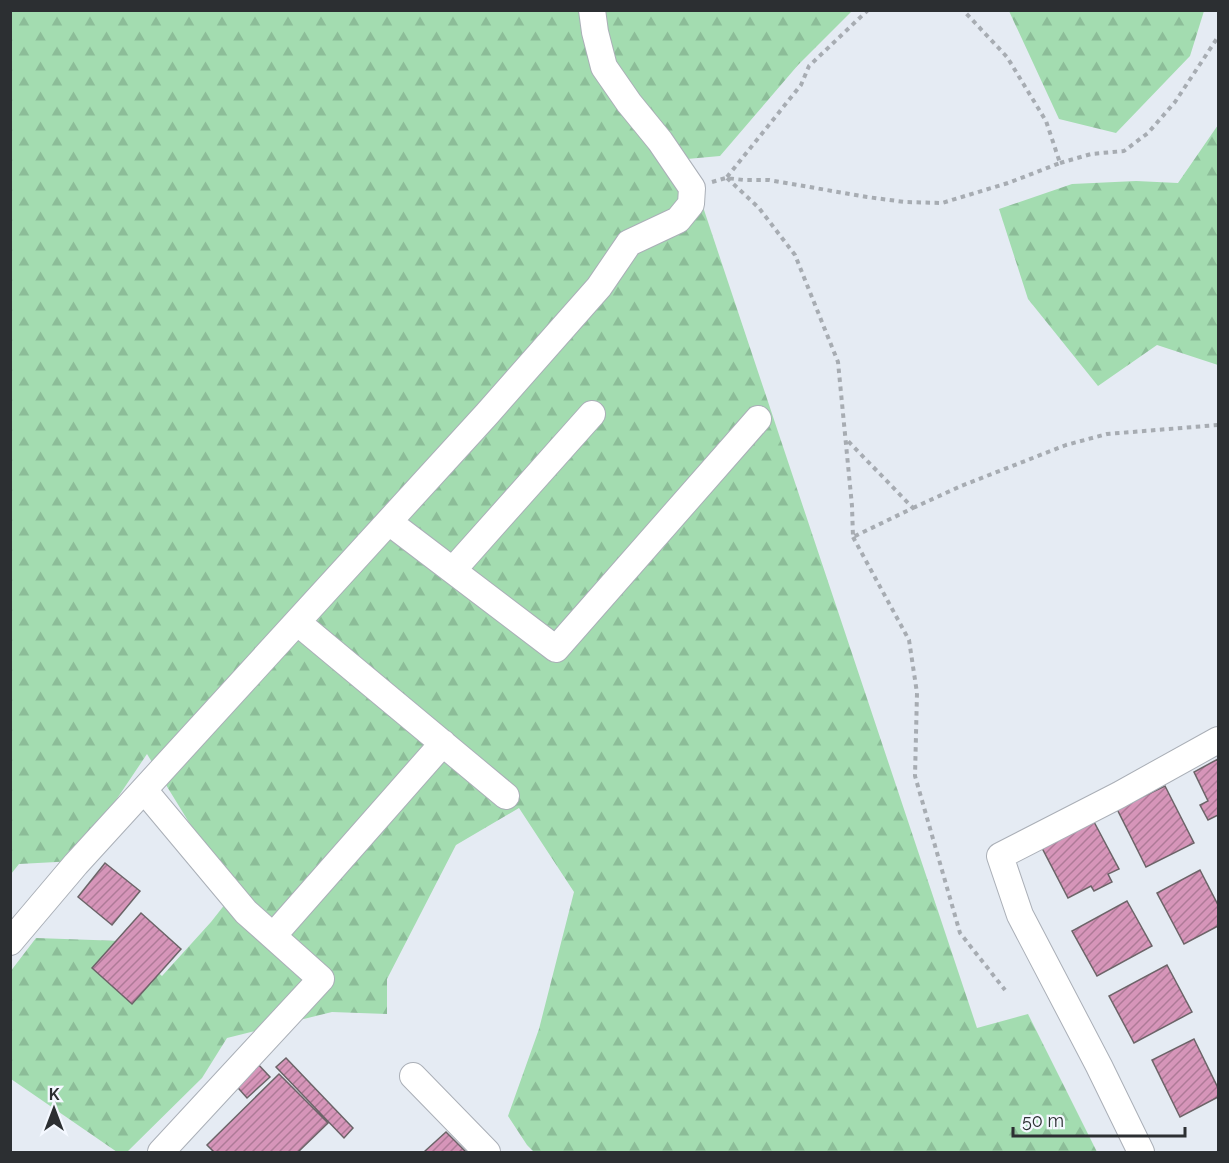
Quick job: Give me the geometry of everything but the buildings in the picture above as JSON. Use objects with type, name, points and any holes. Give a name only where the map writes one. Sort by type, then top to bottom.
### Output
[{"type":"street","points":[[10,942],[76,864],[389,522],[599,288],[629,243],[678,220],[691,204],[692,188],[660,141],[604,68],[592,10]]},
{"type":"street","points":[[453,570],[592,414]]},
{"type":"street","points":[[389,522],[556,649],[758,419]]},
{"type":"street","points":[[297,622],[506,796]]},
{"type":"street","points":[[1141,1152],[1020,915],[1000,856],[1119,795],[1218,740]]},
{"type":"street","points":[[273,936],[443,743]]},
{"type":"street","points":[[144,790],[246,912],[321,979],[161,1152]]},
{"type":"street","points":[[413,1076],[487,1152]]},
{"type":"path","points":[[726,178],[801,86],[809,66],[868,10]]},
{"type":"path","points":[[963,10],[1007,57],[1046,121],[1060,163]]},
{"type":"path","points":[[726,178],[770,180],[905,202],[942,203],[1091,154],[1124,151],[1148,133],[1175,102],[1218,37]]},
{"type":"path","points":[[726,178],[759,208],[795,255],[838,362],[853,537],[909,640],[917,693],[915,776],[960,933],[1005,990]]},
{"type":"path","points":[[853,537],[961,486],[1066,445],[1107,434],[1218,426]]},
{"type":"path","points":[[846,439],[913,507]]},
{"type":"green space","points":[[11,11],[852,11],[798,65],[720,156],[687,159],[977,1028],[1028,1014],[1097,1152],[534,1152],[508,1116],[539,1029],[574,892],[519,808],[456,845],[387,979],[387,1014],[332,1012],[227,1038],[202,1078],[127,1152],[117,1152],[11,1079],[10,972],[36,938],[122,941],[162,976],[233,894],[147,754],[75,861],[19,864],[11,874]]},
{"type":"green space","points":[[1009,11],[1204,11],[1190,56],[1116,133],[1059,119]]},
{"type":"green space","points":[[1218,125],[1218,365],[1157,345],[1098,386],[1028,299],[999,209],[1072,184],[1136,181],[1178,183]]}]
